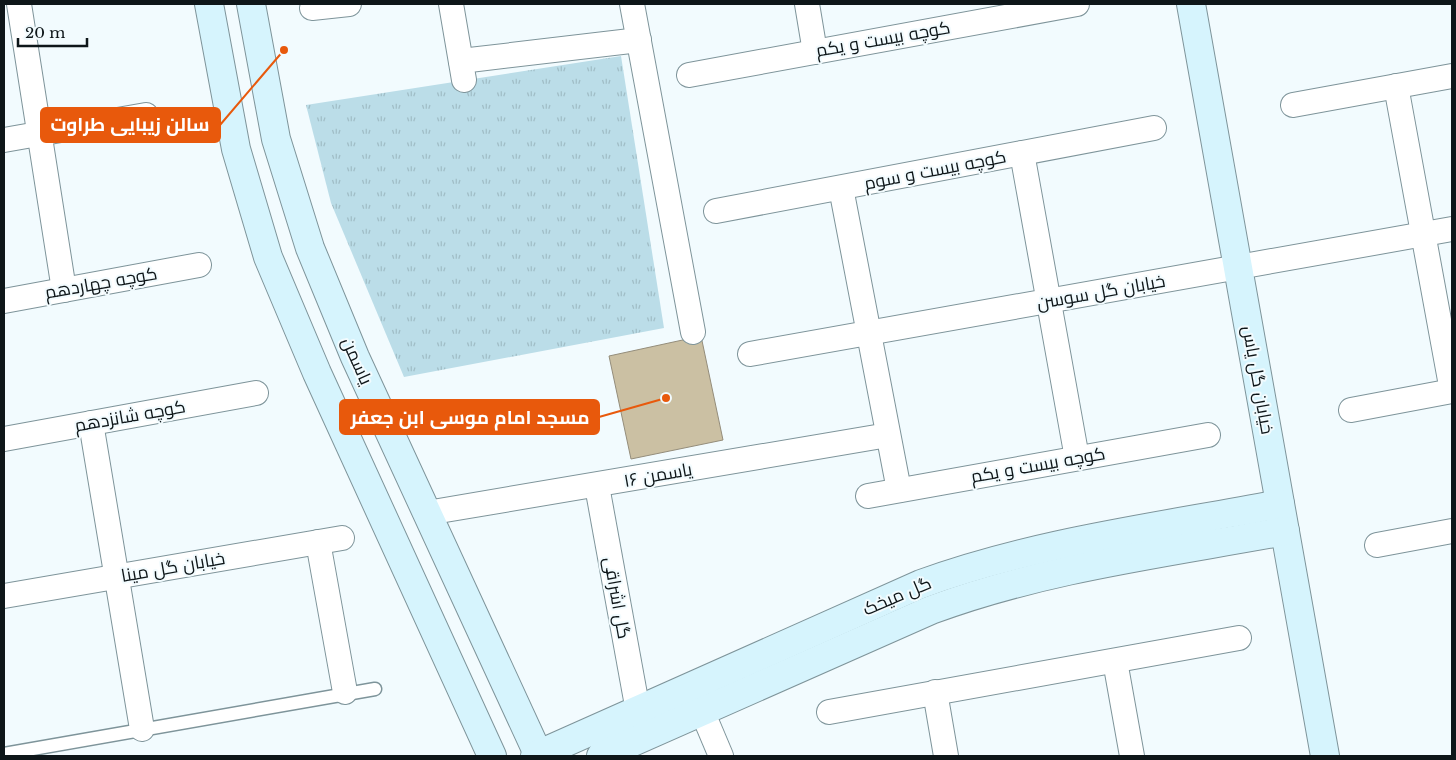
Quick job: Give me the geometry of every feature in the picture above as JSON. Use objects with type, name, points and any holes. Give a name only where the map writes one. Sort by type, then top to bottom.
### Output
[{"type":"street","points":[[19,4],[64,290]]},
{"type":"street","points":[[209,4],[236,149],[268,257],[317,373],[492,756]]},
{"type":"street","name":"یاسمن","points":[[251,4],[276,139],[310,248],[355,357],[538,756]]},
{"type":"street","points":[[312,8],[349,4]]},
{"type":"street","points":[[451,4],[463,71],[639,40]]},
{"type":"street","points":[[632,4],[693,332]]},
{"type":"street","points":[[807,4],[816,52]]},
{"type":"street","name":"کوچه بیست و یکم","points":[[689,75],[816,52],[994,11],[1077,4]]},
{"type":"street","name":"خیابان گل یاس","points":[[1191,4],[1325,756]]},
{"type":"street","points":[[1293,105],[1452,76]]},
{"type":"street","points":[[1351,410],[1452,391],[1396,86]]},
{"type":"street","points":[[4,140],[146,115]]},
{"type":"street","name":"کوچه بیست و سوم","points":[[716,211],[1154,128]]},
{"type":"street","points":[[1022,154],[1077,458]]},
{"type":"street","points":[[841,188],[899,490]]},
{"type":"street","name":"خیابان گل سوسن","points":[[750,354],[1452,229]]},
{"type":"street","name":"کوچه چهاردهم","points":[[4,301],[199,265]]},
{"type":"street","name":"کوچه شانزدهم","points":[[4,439],[256,393]]},
{"type":"street","points":[[91,423],[142,729]]},
{"type":"street","name":"یاسمن ۱۶","points":[[427,513],[597,486],[888,435]]},
{"type":"street","name":"کوچه بیست و یکم","points":[[868,496],[1208,435]]},
{"type":"street","name":"گل اشراقی","points":[[597,486],[638,711]]},
{"type":"street","name":"گل میخک","points":[[601,756],[696,699],[921,584],[971,566],[1022,552],[1280,504]]},
{"type":"street","name":"گل میخک","points":[[538,756],[638,711],[696,699],[979,592],[1028,579],[1284,531]]},
{"type":"street","points":[[1376,545],[1452,531]]},
{"type":"street","name":"خیابان گل مینا","points":[[4,596],[342,538]]},
{"type":"street","points":[[318,542],[345,692]]},
{"type":"street","points":[[829,712],[1239,638]]},
{"type":"street","points":[[1114,661],[1132,756]]},
{"type":"street","points":[[935,692],[946,756]]},
{"type":"street","points":[[696,699],[721,756]]},
{"type":"lane","points":[[4,754],[345,692],[375,689]]},
{"type":"green space","points":[[621,56],[664,328],[404,377],[331,203],[306,105]]},
{"type":"building","points":[[701,336],[723,440],[631,459],[609,356]]},
{"type":"place","name":"سالن زیبایی طراوت","points":[[284,50]]},
{"type":"place","name":"مسجد امام موسی ابن جعفر","points":[[666,398]]}]
